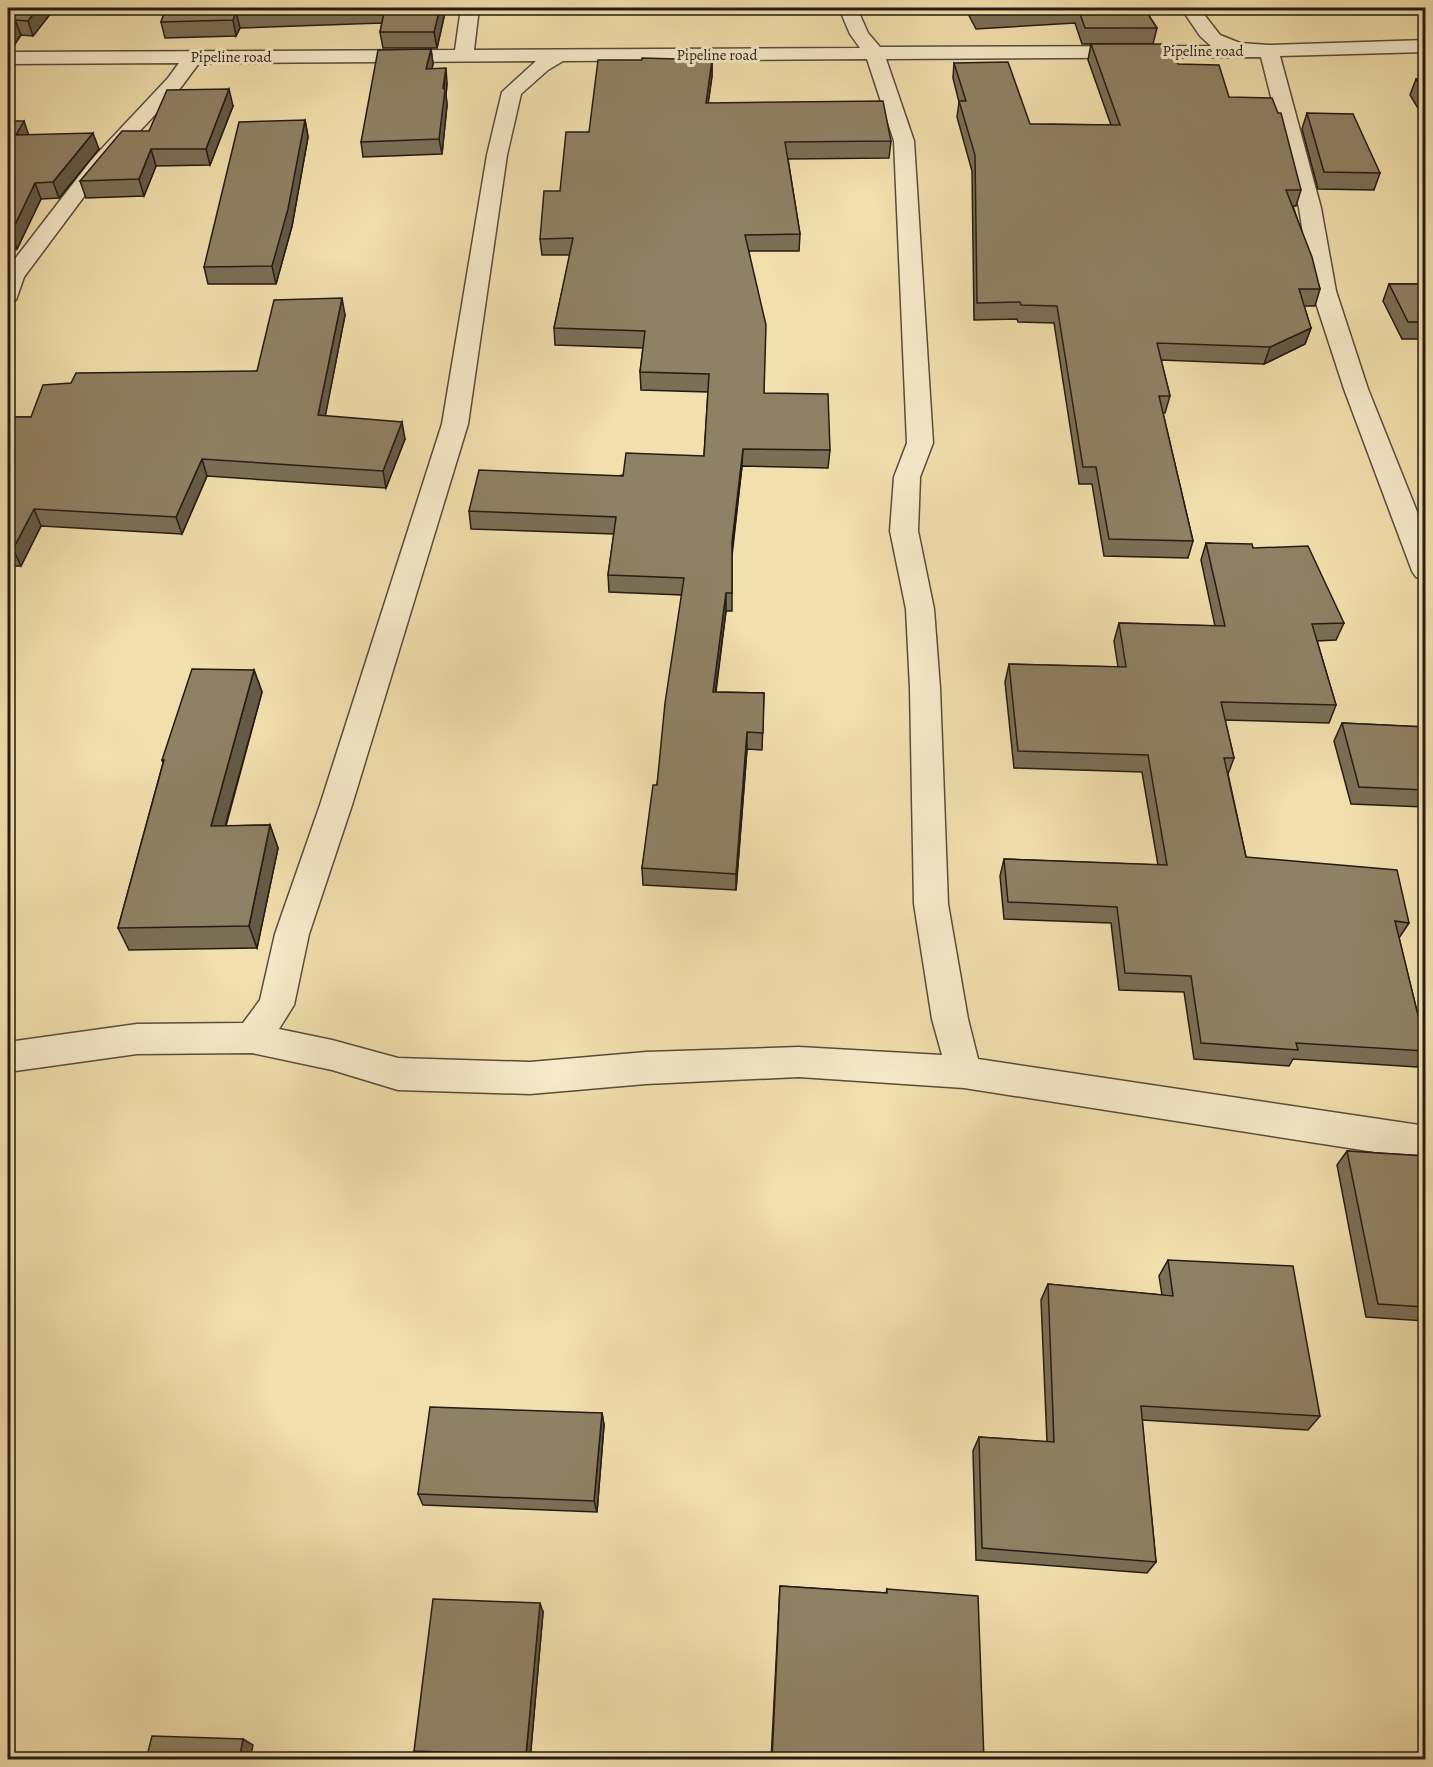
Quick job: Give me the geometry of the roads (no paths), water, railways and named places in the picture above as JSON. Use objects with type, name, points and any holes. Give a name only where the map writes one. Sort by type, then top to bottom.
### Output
[{"type":"street","points":[[464,56],[470,8]]},
{"type":"street","points":[[848,8],[859,34],[875,54],[904,141],[920,443],[907,477],[903,531],[920,609],[924,665],[931,904],[950,1019],[964,1072]]},
{"type":"street","points":[[1190,8],[1204,30],[1217,43],[1269,51],[1310,208],[1324,291],[1356,389],[1425,571]]},
{"type":"street","name":"Pipeline road","points":[[8,58],[1269,51],[1425,46]]},
{"type":"street","points":[[252,1038],[276,1005],[292,934],[336,805],[455,424],[495,166],[512,92],[556,56]]},
{"type":"street","points":[[8,295],[13,276],[99,163],[175,82],[193,57]]},
{"type":"street","points":[[8,1057],[137,1039],[252,1038],[332,1055],[398,1074],[530,1078],[646,1068],[799,1062],[964,1072],[1425,1143]]}]
